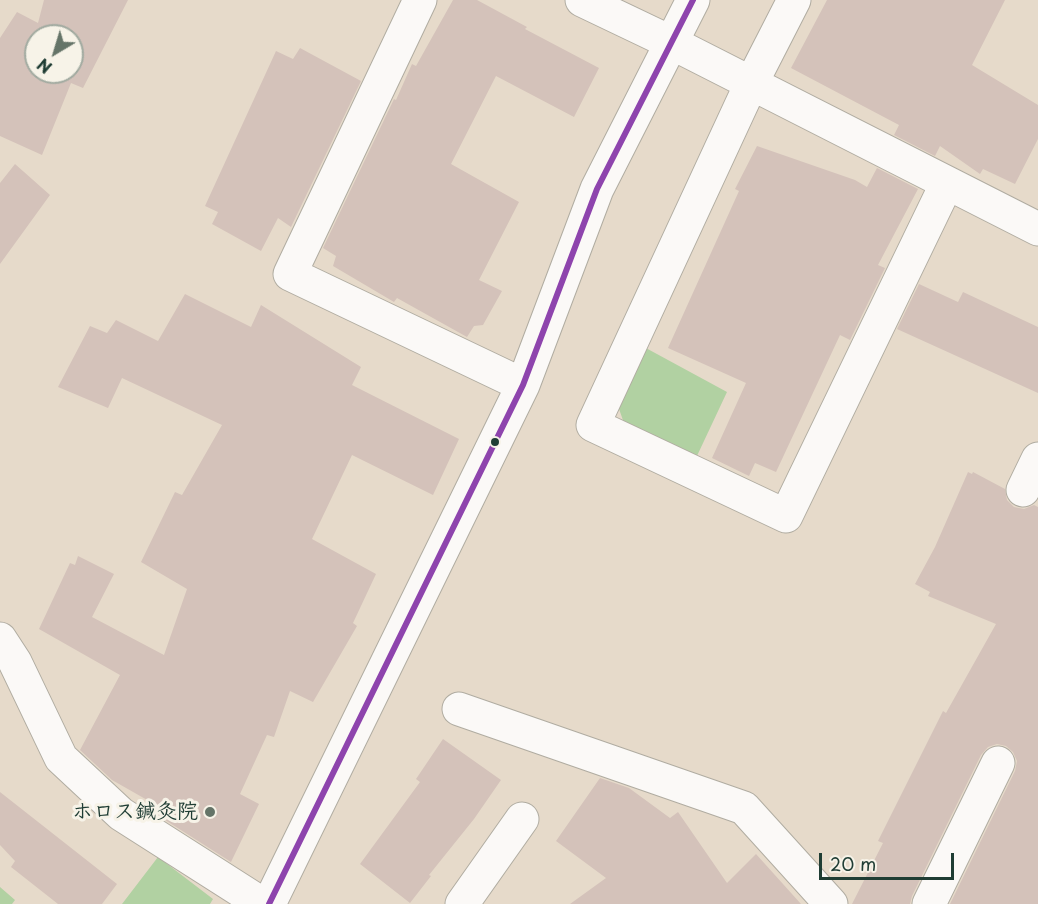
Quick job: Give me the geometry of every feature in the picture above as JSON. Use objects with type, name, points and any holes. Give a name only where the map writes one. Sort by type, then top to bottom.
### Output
[{"type":"street","points":[[420,0],[290,274],[523,385]]},
{"type":"street","points":[[582,0],[672,43],[1038,229]]},
{"type":"street","points":[[269,904],[523,385],[597,189],[693,0]]},
{"type":"street","points":[[794,0],[751,84],[593,425],[786,516],[947,183]]},
{"type":"street","points":[[1023,490],[1038,459]]},
{"type":"street","points":[[0,639],[15,662],[61,758],[121,814],[262,904]]},
{"type":"street","points":[[459,709],[744,808],[831,904]]},
{"type":"street","points":[[929,904],[998,763]]},
{"type":"street","points":[[462,904],[522,819]]},
{"type":"green space","points":[[644,347],[727,392],[696,458],[625,426],[618,406]]},
{"type":"green space","points":[[158,857],[213,899],[210,904],[122,904]]},
{"type":"green space","points":[[0,887],[15,900],[12,904],[0,904]]},
{"type":"building","points":[[44,0],[128,0],[83,88],[73,84],[84,84],[84,24],[24,24],[24,84],[71,84],[42,155],[0,136],[0,38],[17,12],[38,23]]},
{"type":"building","points":[[453,0],[477,0],[527,27],[525,29],[599,68],[574,117],[496,76],[451,164],[519,202],[479,280],[502,291],[483,325],[474,326],[467,337],[397,298],[394,302],[333,266],[336,256],[323,248],[412,64],[416,66]]},
{"type":"building","points":[[827,0],[1005,0],[972,65],[1038,105],[1038,139],[1015,184],[983,169],[980,174],[940,146],[935,156],[894,135],[899,125],[791,68]]},
{"type":"building","points":[[300,48],[361,81],[291,227],[278,218],[261,251],[212,224],[218,212],[205,206],[276,51],[293,59]]},
{"type":"building","points":[[757,146],[855,180],[867,187],[877,168],[918,189],[878,265],[885,268],[850,340],[840,335],[776,472],[755,463],[749,476],[712,458],[746,383],[668,348],[739,191],[735,189]]},
{"type":"building","points":[[15,164],[50,195],[0,264],[0,183]]},
{"type":"building","points":[[919,284],[958,302],[963,292],[1038,327],[1038,393],[897,329]]},
{"type":"building","points":[[185,294],[251,327],[261,305],[361,367],[352,385],[459,439],[433,495],[352,455],[312,539],[376,574],[353,623],[357,626],[313,702],[290,691],[274,737],[267,735],[240,794],[259,804],[231,862],[151,811],[156,805],[112,780],[80,750],[120,675],[39,629],[70,563],[75,565],[78,556],[114,574],[92,617],[164,655],[187,589],[141,562],[175,492],[182,495],[222,425],[122,378],[108,408],[58,387],[90,326],[107,333],[116,320],[158,341]]},
{"type":"building","points":[[968,472],[972,474],[973,472],[1005,489],[1007,500],[1014,507],[1024,509],[1034,505],[1038,507],[1038,904],[950,904],[1015,771],[1017,761],[1013,752],[1006,746],[997,744],[988,747],[981,755],[910,904],[852,904],[883,843],[878,841],[943,711],[946,713],[996,624],[928,596],[930,592],[915,584],[935,547]]},
{"type":"building","points":[[443,739],[501,780],[410,903],[360,864],[420,782],[416,779]]},
{"type":"building","points":[[600,778],[629,788],[670,818],[678,812],[727,883],[756,854],[801,904],[570,904],[606,878],[556,841]]},
{"type":"building","points":[[0,792],[117,884],[102,904],[58,904],[11,867],[15,861],[0,845]]},
{"type":"transit line","points":[[269,904],[523,385],[597,189],[693,0]]},
{"type":"place","name":"ホロス鍼灸院","points":[[210,812]]}]
